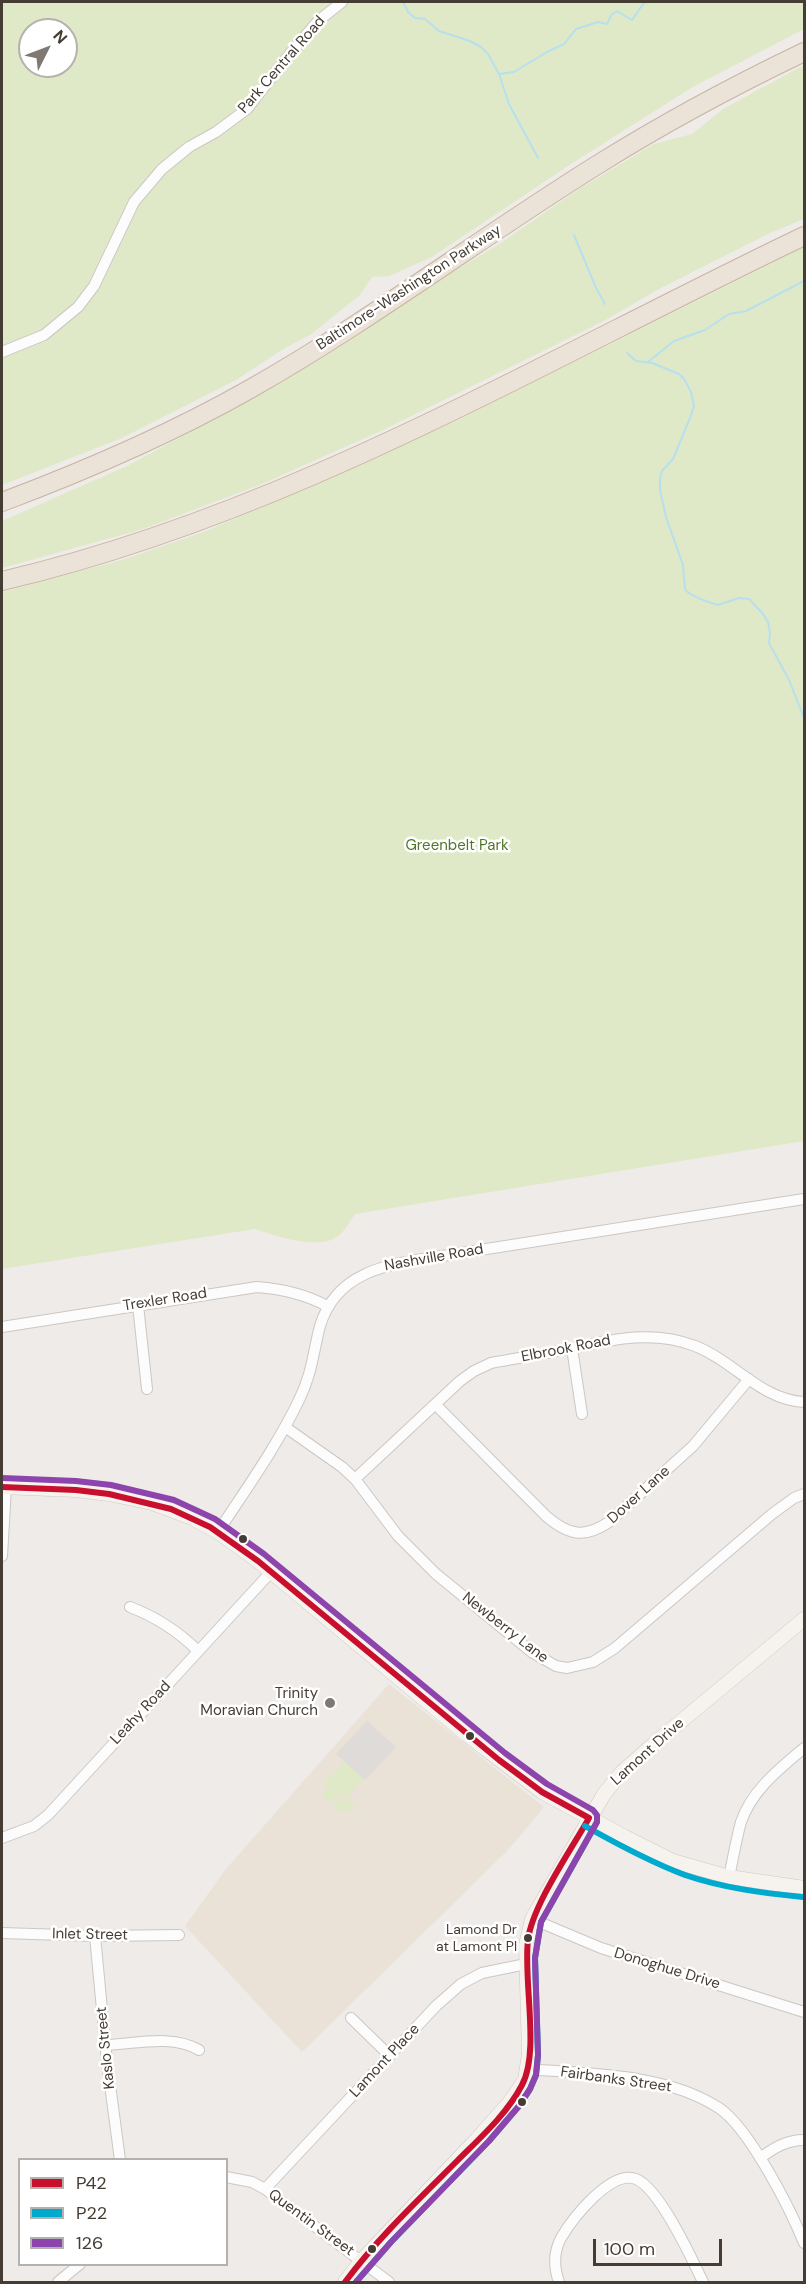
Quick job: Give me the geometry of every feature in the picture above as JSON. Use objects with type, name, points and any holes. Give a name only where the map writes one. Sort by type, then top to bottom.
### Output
[{"type":"highway","name":"Baltimore-Washington Parkway","points":[[2,502],[128,451],[250,389],[305,356],[631,144],[709,100],[804,52]]},
{"type":"highway","points":[[2,581],[93,558],[166,535],[283,490],[389,442],[804,236]]},
{"type":"main road","points":[[4,1487],[76,1490],[131,1498],[182,1514],[218,1532],[491,1754],[542,1792],[673,1861],[729,1877],[804,1888]]},
{"type":"main road","name":"Lamont Drive","points":[[345,2283],[361,2260],[496,2118],[521,2087],[529,2054],[526,1946],[532,1919],[589,1818],[613,1782],[804,1618]]},
{"type":"street","name":"Park Central Road","points":[[2,352],[44,334],[78,307],[94,286],[134,202],[162,169],[189,147],[216,132],[247,109],[318,21],[342,2]]},
{"type":"street","name":"Nashville Road","points":[[218,1532],[285,1427],[310,1374],[327,1306],[356,1278],[379,1267],[804,1199]]},
{"type":"street","name":"Trexler Road","points":[[2,1327],[257,1287],[287,1291],[327,1306]]},
{"type":"street","points":[[138,1305],[147,1389]]},
{"type":"street","name":"Elbrook Road","points":[[355,1479],[460,1381],[474,1371],[491,1363],[617,1338],[642,1336],[680,1341],[719,1358],[764,1390],[782,1398],[804,1402]]},
{"type":"street","points":[[572,1348],[582,1414]]},
{"type":"street","name":"Dover Lane","points":[[436,1404],[546,1516],[566,1531],[582,1533],[594,1531],[609,1522],[693,1446],[748,1379]]},
{"type":"street","name":"Newberry Lane","points":[[285,1427],[325,1454],[355,1479],[398,1536],[436,1574],[533,1653],[556,1666],[567,1668],[594,1662],[615,1648],[772,1514],[794,1498],[804,1494]]},
{"type":"street","points":[[2,1556],[4,1487]]},
{"type":"street","name":"Leahy Road","points":[[2,1838],[34,1826],[48,1815],[270,1572]]},
{"type":"street","points":[[130,1607],[168,1625],[198,1652]]},
{"type":"street","points":[[729,1877],[741,1824],[751,1802],[766,1782],[804,1748]]},
{"type":"street","name":"Donoghue Drive","points":[[532,1919],[601,1948],[804,2013]]},
{"type":"street","name":"Inlet Street","points":[[2,1933],[95,1936],[179,1935]]},
{"type":"street","name":"Kaslo Street","points":[[95,1936],[105,2045],[120,2158]]},
{"type":"street","name":"Lamont Place","points":[[265,2189],[436,2006],[461,1984],[482,1973],[526,1964]]},
{"type":"street","points":[[351,2018],[390,2056]]},
{"type":"street","points":[[105,2045],[163,2041],[190,2045],[199,2050]]},
{"type":"street","name":"Fairbanks Street","points":[[527,2069],[658,2083],[699,2096],[727,2115],[760,2158],[784,2199],[804,2243]]},
{"type":"street","points":[[760,2158],[782,2144],[804,2140]]},
{"type":"street","name":"Quentin Street","points":[[228,2177],[252,2182],[265,2189],[389,2283]]},
{"type":"street","points":[[559,2283],[554,2264],[561,2239],[598,2192],[618,2179],[628,2178],[634,2178],[642,2183],[658,2202],[677,2231],[703,2283]]},
{"type":"street","points":[[66,2280],[79,2266]]},
{"type":"shaded area","points":[[389,1684],[544,1807],[507,1851],[302,2052],[185,1926],[226,1869]]},
{"type":"shaded area","points":[[367,1721],[396,1747],[365,1780],[336,1754]]},
{"type":"green space","points":[[2,2],[804,2],[804,29],[691,88],[571,164],[432,257],[389,276],[372,277],[360,295],[310,335],[285,348],[236,380],[122,438],[2,485]]},
{"type":"green space","points":[[804,65],[804,219],[770,233],[659,289],[602,322],[383,430],[262,484],[143,529],[2,568],[2,521],[127,466],[259,395],[498,245],[579,189],[654,144],[692,134],[723,109]]},
{"type":"green space","name":"Greenbelt Park","points":[[804,247],[804,1141],[355,1214],[338,1236],[320,1242],[297,1241],[255,1229],[2,1269],[2,592],[125,559],[206,531],[332,477],[462,418]]},
{"type":"green space","points":[[344,1761],[364,1779],[347,1798],[356,1807],[351,1812],[347,1808],[342,1813],[334,1806],[346,1793],[344,1791],[331,1804],[321,1795],[328,1788],[323,1784]]},
{"type":"waterway","points":[[403,2],[408,12],[415,18],[425,19],[439,31],[470,41],[488,54],[499,74],[509,104],[538,158]]},
{"type":"waterway","points":[[499,74],[514,72],[564,44],[576,29],[598,22],[607,24],[612,14],[617,11],[632,20],[646,2]]},
{"type":"waterway","points":[[574,235],[605,304]]},
{"type":"waterway","points":[[648,362],[674,341],[705,330],[729,314],[746,311],[804,281]]},
{"type":"waterway","points":[[627,353],[636,361],[652,363],[679,374],[691,392],[694,406],[690,418],[673,459],[662,471],[660,479],[666,517],[683,565],[685,589],[695,597],[718,605],[739,598],[749,599],[763,614],[768,622],[769,643],[789,680],[804,718]]},
{"type":"transit line","name":"126","points":[[2,1478],[111,1485],[174,1500],[215,1519],[264,1554],[505,1753],[547,1784],[593,1810],[597,1815],[597,1822],[541,1922],[535,1958],[538,2055],[536,2075],[530,2089],[519,2106],[489,2141],[391,2242],[356,2282]]},
{"type":"transit line","name":"P42","points":[[2,1487],[76,1490],[109,1494],[171,1509],[210,1527],[258,1561],[499,1760],[542,1792],[589,1818]]},
{"type":"transit line","name":"P42","points":[[345,2282],[399,2220],[493,2125],[509,2106],[522,2085],[530,2054],[527,1956],[531,1926],[544,1895],[589,1818]]},
{"type":"transit line","name":"P22","points":[[356,2282],[391,2242],[489,2141],[519,2106],[530,2089],[536,2075],[538,2055],[535,1958],[541,1922],[597,1822]]},
{"type":"transit line","name":"P22","points":[[585,1826],[646,1859],[685,1875],[743,1889],[803,1897]]},
{"type":"place","name":"Trinity Moravian Church","points":[[330,1703]]},
{"type":"place","name":"Lamond Dr at Lamont Pl","points":[[528,1938]]}]
